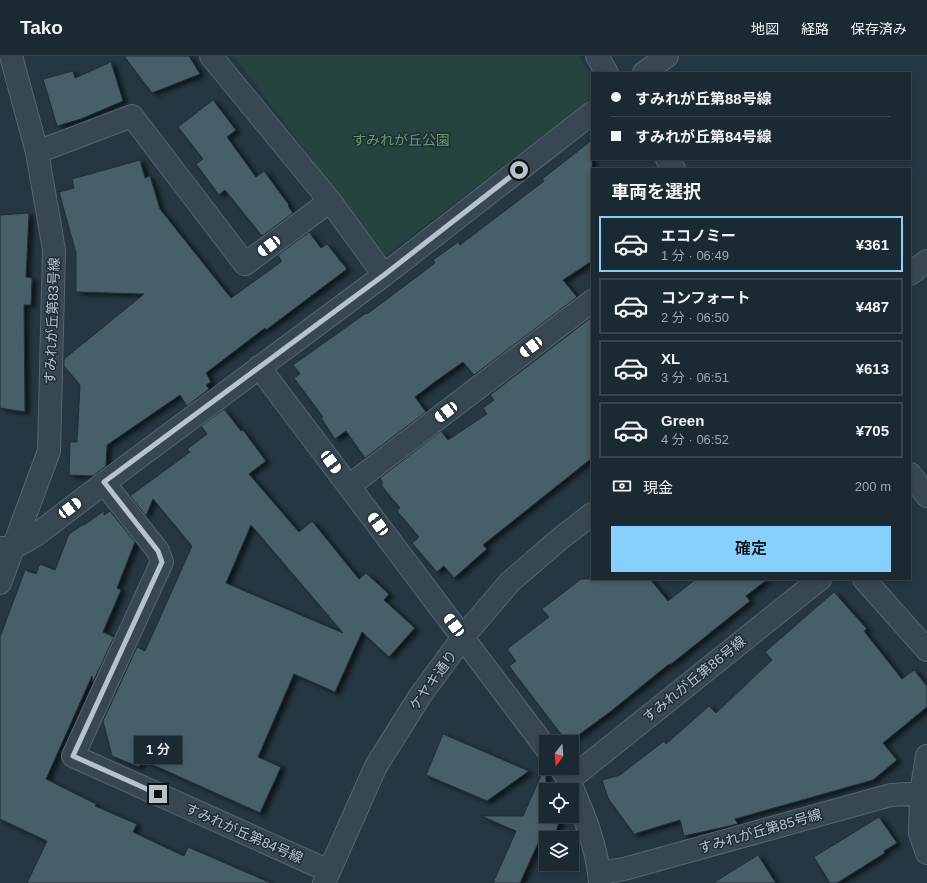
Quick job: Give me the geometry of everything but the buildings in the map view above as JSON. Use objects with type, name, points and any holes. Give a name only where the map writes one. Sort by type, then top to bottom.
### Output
[{"type":"street","name":"すみれが丘第83号線","points":[[0,583],[6,548],[48,451],[54,250],[37,152],[12,56]]},
{"type":"street","points":[[211,56],[330,201],[384,275]]},
{"type":"street","points":[[597,56],[606,72]]},
{"type":"street","points":[[645,72],[667,56]]},
{"type":"street","points":[[6,548],[36,535],[104,482],[384,275],[591,114]]},
{"type":"street","points":[[37,152],[132,116],[245,264],[330,201]]},
{"type":"street","points":[[911,273],[927,261]]},
{"type":"street","points":[[349,486],[591,302]]},
{"type":"street","points":[[259,367],[464,637],[539,739]]},
{"type":"street","points":[[911,475],[926,494]]},
{"type":"street","name":"すみれが丘第84号線","points":[[104,482],[158,551],[162,562],[73,756],[327,877]]},
{"type":"street","name":"ケヤキ通り","points":[[327,877],[376,766],[420,696],[464,637],[510,582],[560,538],[591,515]]},
{"type":"street","name":"すみれが丘第86号線","points":[[579,763],[819,580]]},
{"type":"street","points":[[865,580],[927,650]]},
{"type":"street","points":[[927,756],[920,833],[927,853]]},
{"type":"street","points":[[565,775],[589,828],[595,849],[600,878]]},
{"type":"street","name":"すみれが丘第85号線","points":[[600,878],[624,869],[891,795],[924,793]]},
{"type":"green space","name":"すみれが丘公園","points":[[234,56],[579,56],[591,75],[591,100],[385,256]]},
{"type":"route","points":[[158,794],[73,756],[162,562],[158,551],[104,482],[384,275],[519,170]]}]
